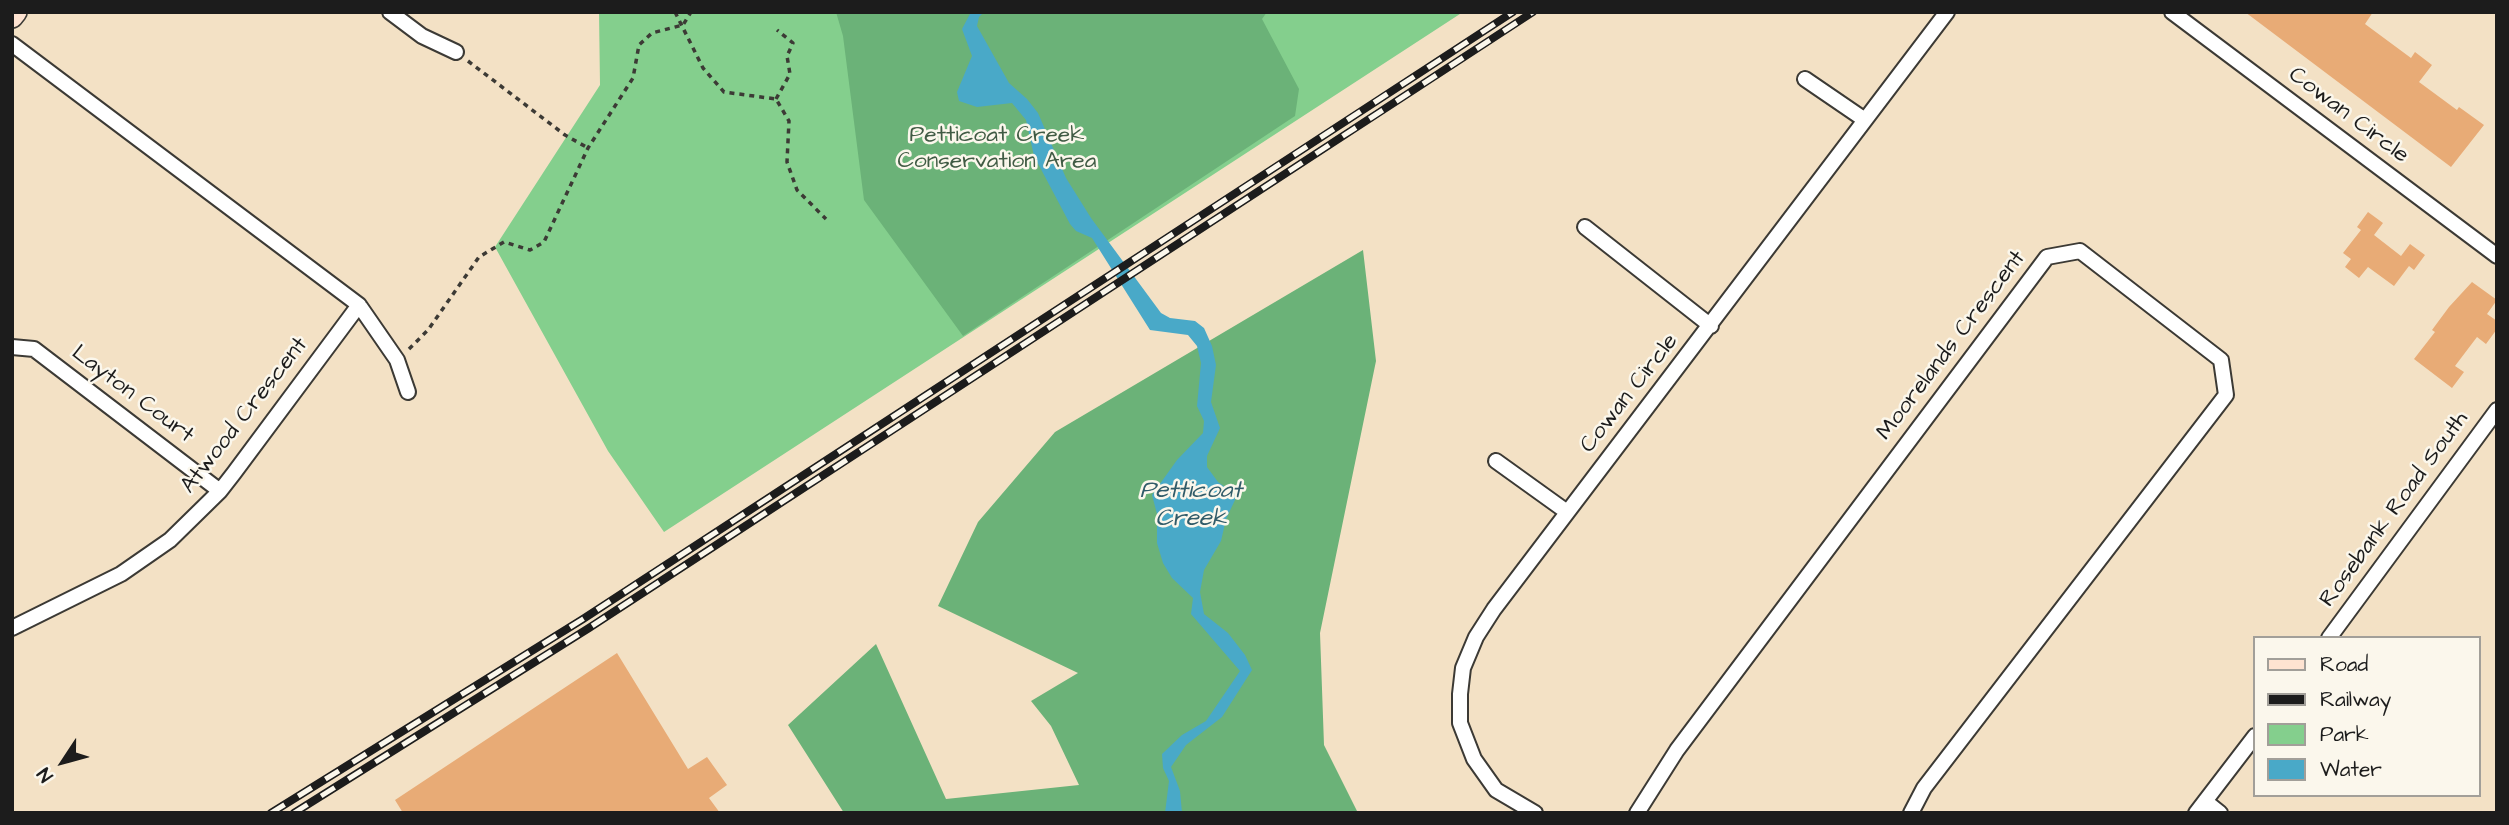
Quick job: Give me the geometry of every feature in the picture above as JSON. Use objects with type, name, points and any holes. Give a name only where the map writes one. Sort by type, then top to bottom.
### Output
[{"type":"street","points":[[12,17],[16,12]]},
{"type":"street","points":[[390,12],[422,36],[456,52]]},
{"type":"street","name":"Cowan Circle","points":[[1535,813],[1496,790],[1474,759],[1460,723],[1460,694],[1464,668],[1476,636],[1947,12]]},
{"type":"street","name":"Cowan Circle","points":[[2172,12],[2497,256]]},
{"type":"street","points":[[12,44],[359,305],[397,360],[408,392]]},
{"type":"street","points":[[1805,79],[1865,120]]},
{"type":"street","points":[[1585,227],[1711,326]]},
{"type":"street","name":"Moorelands Crescent","points":[[1637,813],[1677,750],[2047,257],[2080,251],[2221,360],[2226,395],[1924,788],[1911,813]]},
{"type":"street","name":"Atwood Crescent","points":[[12,628],[121,574],[170,540],[220,491],[359,305]]},
{"type":"street","name":"Layton Court","points":[[12,347],[34,349],[220,491]]},
{"type":"street","name":"Rosebank Road South","points":[[2330,636],[2497,410]]},
{"type":"street","points":[[1496,461],[1567,512]]},
{"type":"street","points":[[2220,813],[2201,807],[2254,737]]},
{"type":"path","points":[[675,12],[703,68],[724,92],[776,99]]},
{"type":"path","points":[[397,360],[428,330],[479,257],[505,243],[530,250],[544,242],[588,148],[633,78],[639,45],[652,33],[683,25],[691,12]]},
{"type":"path","points":[[776,99],[790,74],[787,56],[793,43],[777,30]]},
{"type":"path","points":[[456,52],[565,135],[588,148]]},
{"type":"path","points":[[776,99],[789,121],[787,162],[797,190],[826,219]]},
{"type":"green space","points":[[599,12],[1463,12],[664,532],[608,451],[495,247],[600,85]]},
{"type":"green space","name":"Petticoat Creek Conservation Area","points":[[836,12],[1267,12],[1262,19],[1299,89],[1295,116],[963,336],[864,200],[843,36]]},
{"type":"green space","points":[[1363,250],[1376,361],[1320,633],[1324,745],[1358,813],[844,813],[788,725],[876,644],[946,799],[1079,785],[1051,726],[1031,701],[1078,673],[938,606],[978,522],[1055,432]]},
{"type":"water","name":"Petticoat Creek","points":[[971,12],[984,12],[979,17],[977,26],[1009,83],[1038,113],[1066,178],[1091,218],[1161,313],[1170,318],[1195,321],[1204,328],[1212,346],[1216,365],[1211,402],[1220,428],[1207,456],[1207,467],[1218,482],[1235,494],[1235,500],[1226,519],[1221,541],[1204,570],[1200,592],[1204,614],[1228,633],[1245,655],[1252,670],[1222,717],[1186,745],[1171,767],[1180,791],[1182,813],[1165,813],[1169,781],[1163,768],[1162,754],[1182,735],[1206,721],[1240,671],[1191,614],[1193,598],[1172,578],[1163,563],[1157,543],[1157,514],[1152,495],[1177,460],[1203,433],[1204,421],[1197,406],[1201,363],[1197,346],[1188,335],[1150,330],[1092,238],[1076,231],[1070,224],[1034,156],[1026,120],[1012,103],[977,107],[959,101],[957,92],[972,56],[962,29]]},
{"type":"building","points":[[2245,12],[2373,12],[2365,24],[2411,58],[2415,52],[2432,65],[2419,82],[2457,110],[2459,107],[2484,125],[2451,167]]},
{"type":"building","points":[[2368,212],[2383,223],[2374,235],[2401,256],[2410,244],[2425,255],[2414,270],[2409,266],[2394,286],[2368,267],[2359,278],[2345,267],[2351,259],[2343,253],[2361,230],[2357,227]]},
{"type":"building","points":[[2472,282],[2497,300],[2487,314],[2497,321],[2497,329],[2486,344],[2477,337],[2455,366],[2464,372],[2452,388],[2414,359],[2435,332],[2432,330],[2449,307]]},
{"type":"building","points":[[617,653],[688,769],[707,757],[727,785],[709,798],[720,813],[403,813],[395,800]]},
{"type":"railway","points":[[271,813],[583,619],[1513,12]]},
{"type":"railway","points":[[294,813],[589,628],[1533,12]]}]
